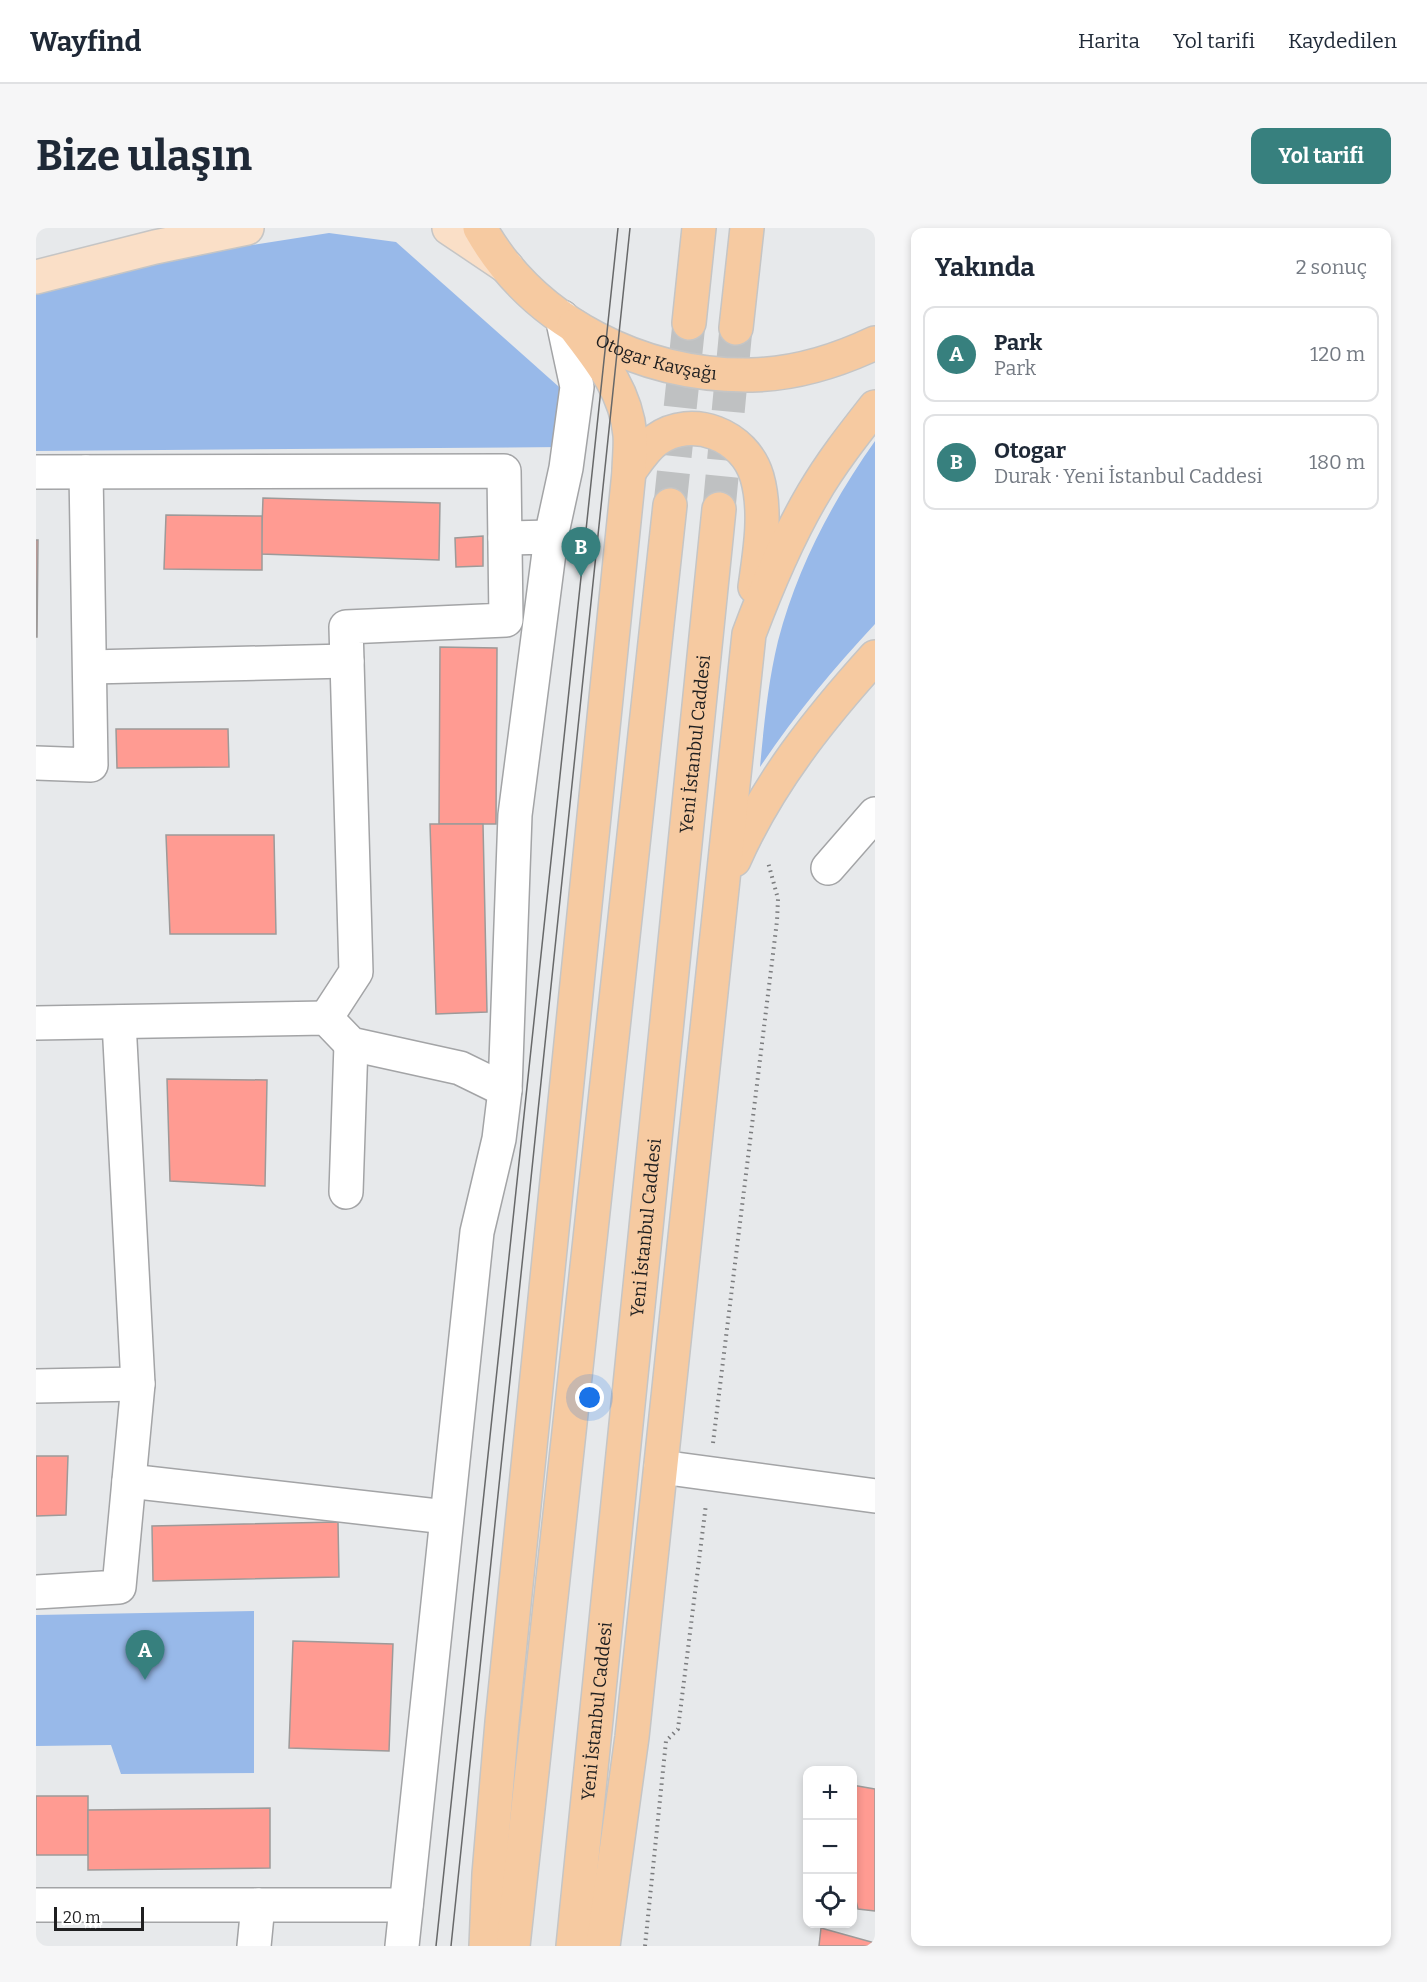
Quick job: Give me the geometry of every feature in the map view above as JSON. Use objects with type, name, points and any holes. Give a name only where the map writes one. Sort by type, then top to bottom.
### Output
[{"type":"highway","name":"Otogar Kavşağı","points":[[480,228],[508,267],[542,302],[568,322],[618,349],[651,362],[686,370],[754,375],[788,371],[853,353],[875,343]]},
{"type":"highway","points":[[689,323],[699,228]]},
{"type":"highway","points":[[736,328],[747,228]]},
{"type":"highway","points":[[486,1946],[489,1874],[502,1722],[629,472],[630,438],[627,416],[620,394],[604,364],[568,322]]},
{"type":"highway","points":[[749,634],[771,576],[812,494],[875,407]]},
{"type":"highway","points":[[603,1946],[632,1737],[749,634],[762,542],[760,490],[756,474],[748,456],[737,444],[723,435],[705,430],[672,433],[656,441],[640,456],[629,472]]},
{"type":"highway","points":[[513,1946],[670,505]]},
{"type":"highway","name":"Yeni İstanbul Caddesi","points":[[573,1946],[718,509]]},
{"type":"highway","points":[[722,896],[734,861],[754,817],[786,766],[811,731],[875,657]]},
{"type":"main road","points":[[36,277],[155,247],[247,228]]},
{"type":"main road","points":[[449,228],[508,267]]},
{"type":"street","points":[[402,1946],[477,1232],[499,1139],[505,1090],[515,815],[551,537],[566,468],[577,387],[568,322]]},
{"type":"street","points":[[36,472],[504,471],[506,620],[346,627],[356,972],[327,1018]]},
{"type":"street","points":[[36,764],[91,765],[86,472]]},
{"type":"street","points":[[505,538],[551,537]]},
{"type":"street","points":[[90,667],[347,661]]},
{"type":"street","points":[[828,868],[875,814]]},
{"type":"street","points":[[36,1023],[327,1018],[351,1044],[460,1068],[505,1090]]},
{"type":"street","points":[[36,1592],[119,1587],[138,1384],[119,1022]]},
{"type":"street","points":[[346,1192],[351,1044]]},
{"type":"street","points":[[36,1386],[138,1384]]},
{"type":"street","points":[[661,1467],[875,1496]]},
{"type":"street","points":[[129,1482],[446,1517]]},
{"type":"street","points":[[36,1905],[406,1905]]},
{"type":"street","points":[[254,1946],[258,1905]]},
{"type":"path","points":[[645,1946],[666,1742],[678,1729],[777,921],[778,899],[774,880],[754,817]]},
{"type":"shaded area","points":[[329,233],[396,242],[567,394],[563,447],[36,451],[36,288],[181,256]]},
{"type":"shaded area","points":[[875,441],[875,624],[814,693],[760,767],[775,656],[795,588],[830,512]]},
{"type":"shaded area","points":[[254,1611],[254,1773],[121,1774],[111,1745],[36,1746],[36,1615]]},
{"type":"building","points":[[263,498],[440,503],[439,560],[261,554]]},
{"type":"building","points":[[166,515],[262,516],[262,570],[164,569]]},
{"type":"building","points":[[483,536],[483,566],[456,567],[455,538]]},
{"type":"building","points":[[36,540],[38,540],[37,637],[36,637]]},
{"type":"building","points":[[440,647],[497,648],[496,824],[439,824]]},
{"type":"building","points":[[116,729],[228,729],[229,767],[117,768]]},
{"type":"building","points":[[430,824],[483,824],[487,1012],[436,1014]]},
{"type":"building","points":[[166,835],[274,835],[276,934],[170,934]]},
{"type":"building","points":[[167,1079],[267,1080],[265,1186],[170,1181]]},
{"type":"building","points":[[36,1456],[68,1456],[66,1515],[36,1516]]},
{"type":"building","points":[[338,1522],[339,1577],[153,1581],[152,1526]]},
{"type":"building","points":[[293,1641],[393,1644],[389,1751],[289,1748]]},
{"type":"building","points":[[857,1786],[875,1789],[875,1911],[858,1909]]},
{"type":"building","points":[[36,1796],[88,1796],[88,1855],[36,1855]]},
{"type":"building","points":[[270,1808],[270,1868],[88,1870],[88,1810]]},
{"type":"building","points":[[821,1928],[875,1943],[875,1946],[819,1946]]},
{"type":"tunnel","points":[[670,505],[689,323]]},
{"type":"tunnel","points":[[719,509],[736,328]]},
{"type":"tram line","points":[[436,1946],[618,228]]},
{"type":"tram line","points":[[451,1946],[630,228]]},
{"type":"place","name":"Otogar","points":[[581,577]]},
{"type":"place","name":"Park","points":[[145,1680]]}]
